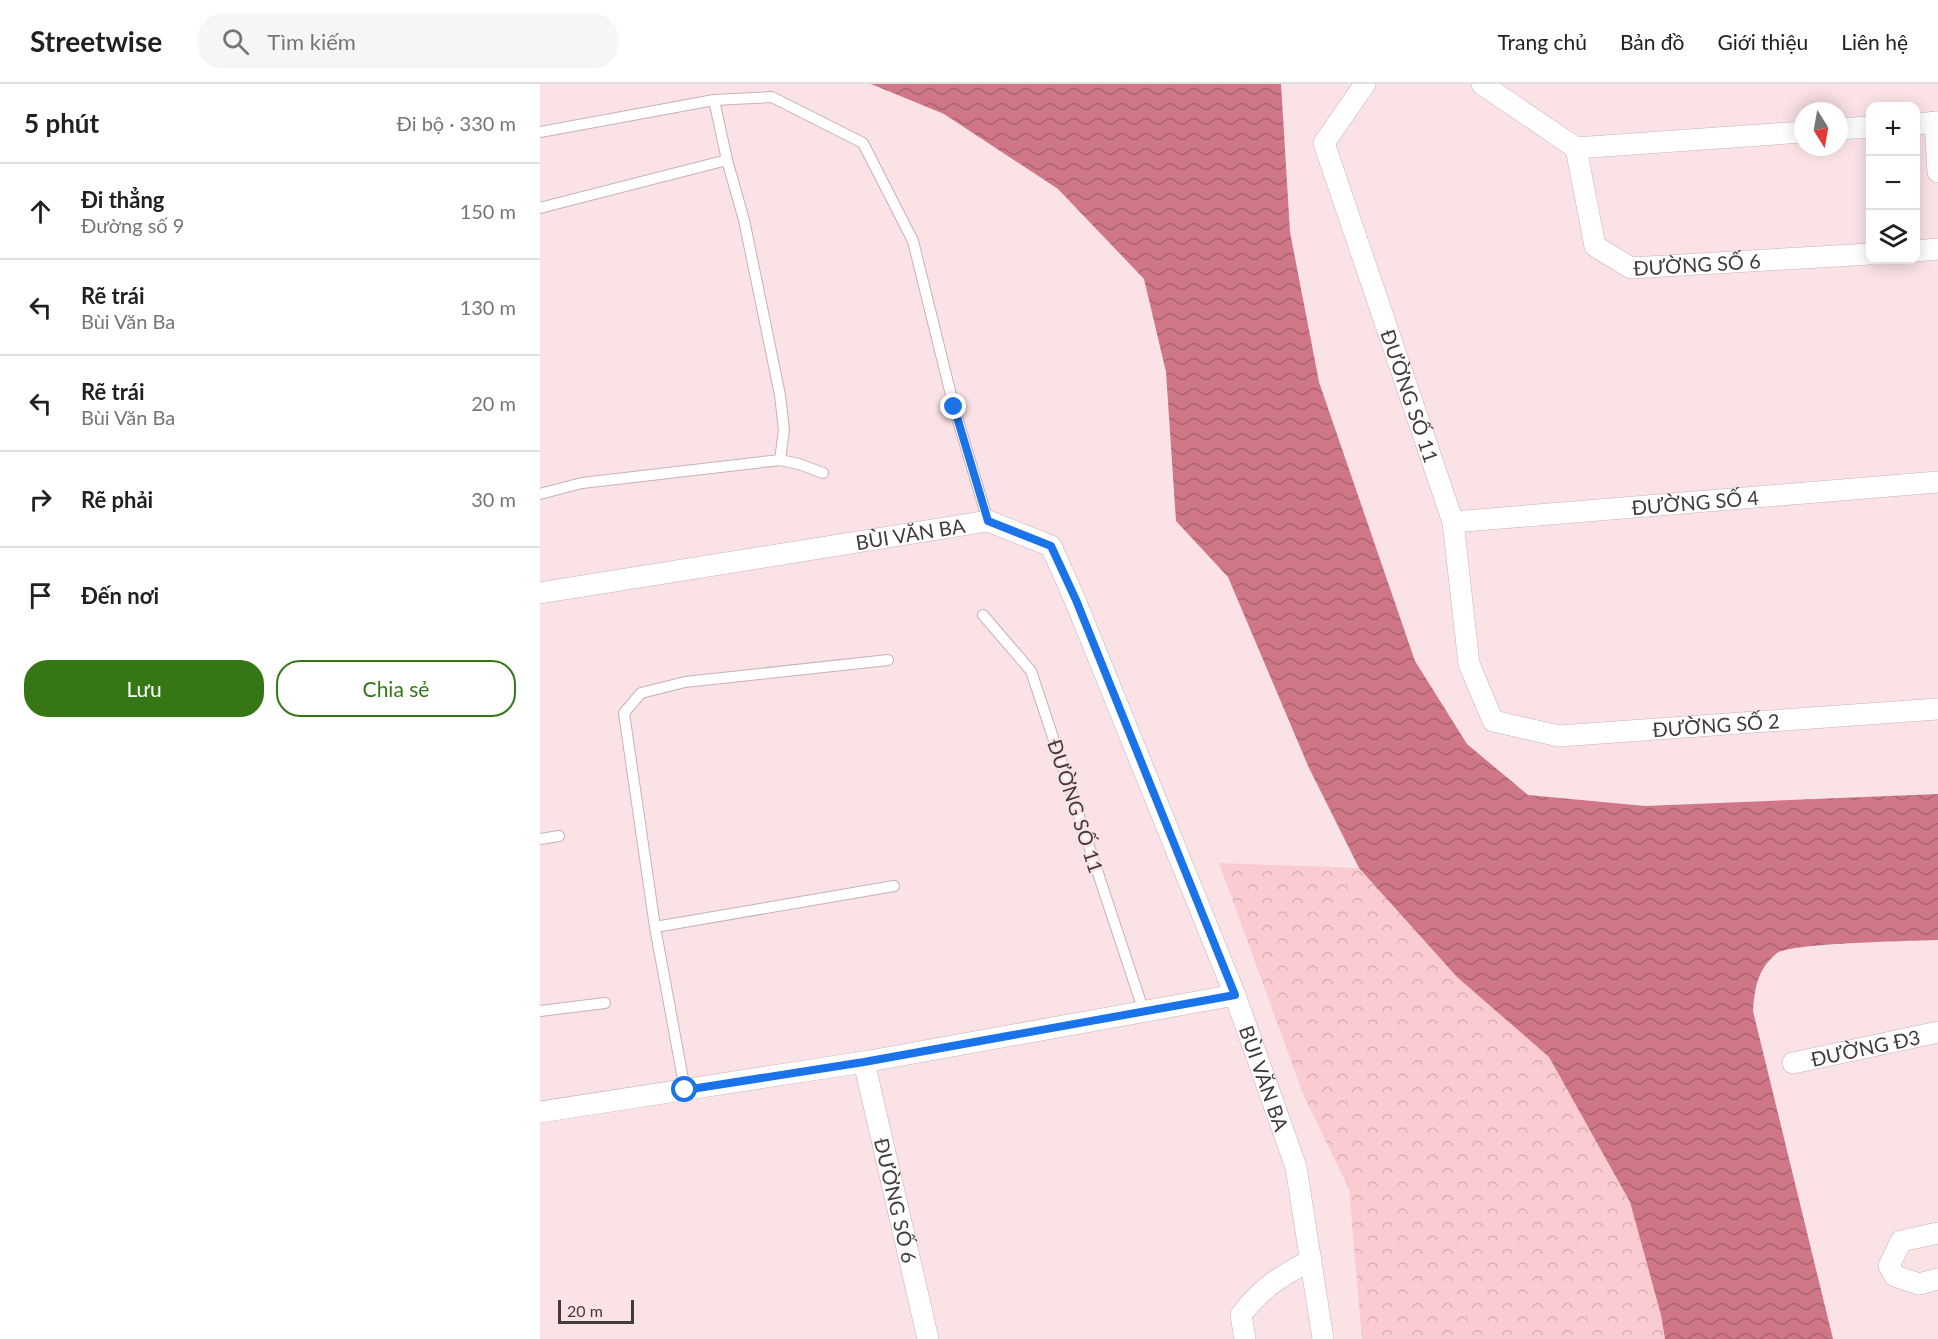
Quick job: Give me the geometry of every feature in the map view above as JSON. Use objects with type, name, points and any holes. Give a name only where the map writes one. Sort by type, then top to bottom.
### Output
[{"type":"street","name":"ĐƯỜNG SỐ 11","points":[[1365,84],[1324,143],[1453,522],[1468,664],[1493,722]]},
{"type":"street","points":[[1482,84],[1576,148],[1794,133]]},
{"type":"street","points":[[1929,123],[1938,172]]},
{"type":"street","points":[[1848,128],[1866,127]]},
{"type":"street","name":"ĐƯỜNG SỐ 6","points":[[1576,148],[1595,246],[1631,268],[1866,254]]},
{"type":"street","points":[[1920,251],[1938,249]]},
{"type":"street","name":"ĐƯỜNG SỐ 4","points":[[1453,522],[1938,483]]},
{"type":"street","name":"BÙI VĂN BA","points":[[540,593],[988,521],[1051,546],[1076,600],[1235,995],[1296,1167],[1323,1339]]},
{"type":"street","name":"ĐƯỜNG SỐ 2","points":[[1493,722],[1558,736],[1938,710]]},
{"type":"street","points":[[540,1112],[864,1062],[1235,995]]},
{"type":"street","name":"ĐƯỜNG Đ3","points":[[1792,1063],[1938,1032]]},
{"type":"street","name":"ĐƯỜNG SỐ 6","points":[[864,1062],[928,1339]]},
{"type":"street","points":[[1938,1233],[1901,1241],[1889,1266],[1895,1276],[1919,1284],[1938,1279]]},
{"type":"street","points":[[1245,1339],[1241,1315],[1255,1297],[1269,1284],[1311,1260]]},
{"type":"lane","points":[[540,132],[714,100],[772,98],[863,143],[913,241],[954,407],[988,521]]},
{"type":"lane","points":[[714,100],[727,160],[744,220],[780,395],[784,430],[780,460]]},
{"type":"lane","points":[[540,208],[727,160]]},
{"type":"lane","points":[[540,494],[582,483],[780,460],[800,464],[823,473]]},
{"type":"lane","name":"ĐƯỜNG SỐ 11","points":[[983,615],[1031,671],[1144,1012]]},
{"type":"lane","points":[[685,1090],[656,927],[624,712],[641,693],[685,682],[888,660]]},
{"type":"lane","points":[[540,839],[559,836]]},
{"type":"lane","points":[[656,927],[894,886]]},
{"type":"lane","points":[[540,1011],[605,1003]]},
{"type":"green space","points":[[1219,863],[1359,868],[1457,977],[1549,1057],[1630,1202],[1661,1315],[1665,1339],[1362,1339],[1349,1189],[1304,1096]]},
{"type":"water","points":[[871,84],[1281,84],[1290,232],[1319,382],[1415,661],[1467,744],[1528,795],[1645,806],[1938,794],[1938,940],[1827,945],[1787,950],[1777,953],[1770,959],[1761,972],[1756,987],[1753,1011],[1833,1339],[1665,1339],[1661,1315],[1630,1202],[1549,1057],[1457,977],[1359,868],[1309,768],[1228,577],[1176,521],[1166,372],[1144,279],[1058,189],[944,114]]},
{"type":"route","points":[[685,1090],[864,1062],[1235,995],[1076,600],[1051,546],[988,521],[954,407]]}]
